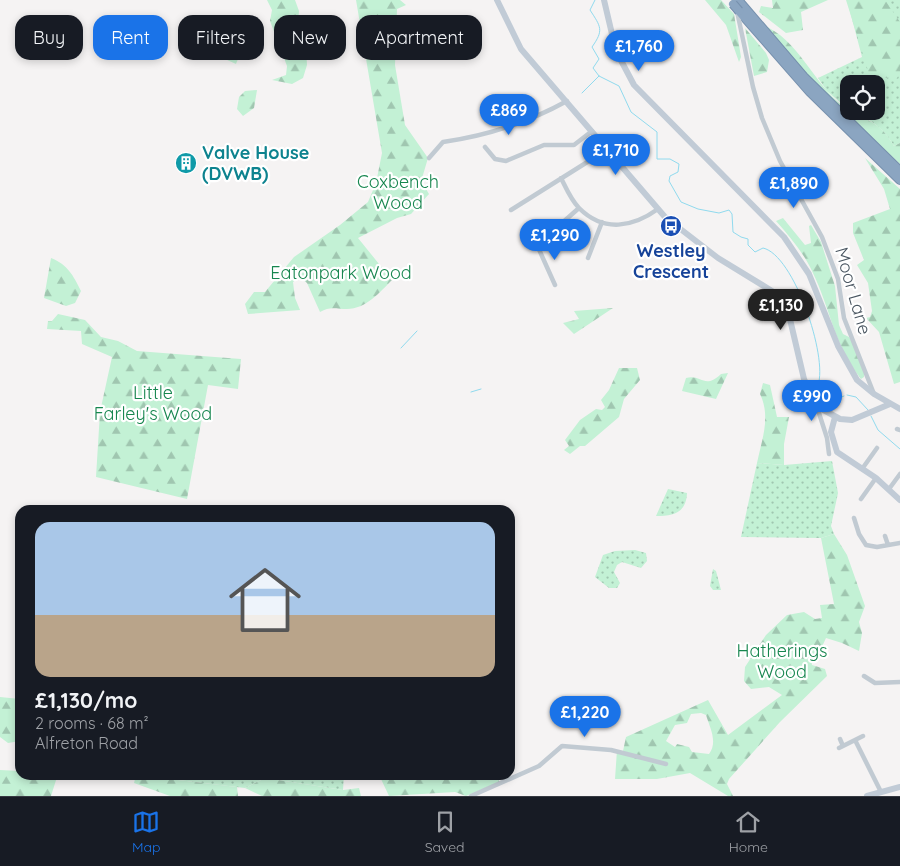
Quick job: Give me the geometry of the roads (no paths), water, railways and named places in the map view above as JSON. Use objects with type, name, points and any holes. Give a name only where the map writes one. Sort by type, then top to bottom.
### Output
[{"type":"highway","points":[[735,1],[740,12],[810,92],[900,180]]},
{"type":"highway","points":[[735,1],[811,84],[900,171]]},
{"type":"street","points":[[497,0],[521,49],[658,209],[687,236],[718,258],[772,291],[782,301],[789,315],[802,371],[811,395],[819,407],[835,417],[847,420],[857,419],[890,404]]},
{"type":"street","points":[[604,0],[616,51],[634,85],[794,250],[809,274],[846,362],[857,380],[874,394],[900,409]]},
{"type":"street","name":"Moor Lane","points":[[735,1],[744,50],[762,118],[780,161],[822,236],[838,280],[844,318],[874,394]]},
{"type":"street","points":[[429,158],[443,142],[461,140],[516,124],[543,114],[567,101]]},
{"type":"street","points":[[485,147],[493,157],[502,161],[544,145],[574,145],[592,131]]},
{"type":"street","points":[[511,210],[608,149]]},
{"type":"street","points":[[561,178],[579,208],[589,216],[602,222],[621,225],[632,224],[643,220],[658,209]]},
{"type":"street","points":[[537,245],[579,208]]},
{"type":"street","points":[[588,258],[602,222]]},
{"type":"street","points":[[531,243],[537,245],[555,281]]},
{"type":"street","points":[[819,407],[818,410],[827,438],[829,454]]},
{"type":"street","points":[[835,417],[831,432],[835,448],[841,456],[876,478],[900,500]]},
{"type":"street","points":[[862,470],[877,448]]},
{"type":"street","points":[[889,489],[900,474]]},
{"type":"street","points":[[861,498],[876,478]]},
{"type":"street","points":[[854,518],[859,534],[866,545],[900,543]]},
{"type":"street","points":[[885,536],[888,545]]},
{"type":"street","points":[[864,676],[875,683],[900,682]]},
{"type":"street","points":[[840,739],[841,747],[863,736]]},
{"type":"street","points":[[855,740],[881,792]]},
{"type":"street","points":[[515,777],[540,766],[562,746],[611,750],[666,764]]},
{"type":"street","points":[[471,796],[508,780]]},
{"type":"street","points":[[867,796],[900,787]]},
{"type":"waterway","points":[[595,0],[590,10],[599,25],[600,32],[592,47],[599,59],[593,68],[599,76],[619,86],[631,112],[657,132],[657,159],[670,159],[679,164],[678,172],[670,176],[669,181],[681,202],[698,209],[719,213],[729,210],[732,214],[733,232],[748,239],[748,245],[755,252],[763,248],[775,255],[786,268],[797,287],[813,331],[820,371],[818,385],[827,389],[829,399],[837,399],[844,396]]},
{"type":"waterway","points":[[582,93],[599,76]]},
{"type":"waterway","points":[[401,348],[417,331]]},
{"type":"waterway","points":[[471,392],[481,389]]},
{"type":"waterway","points":[[847,395],[856,397],[868,410]]},
{"type":"waterway","points":[[871,416],[878,430],[900,449]]},
{"type":"place","name":"Valve House (DVWB)","points":[[186,163]]},
{"type":"place","name":"Westley Crescent","points":[[671,226]]},
{"type":"park label","name":"Coxbench Wood","points":[[398,192]]},
{"type":"park label","name":"Eatonpark Wood","points":[[341,273]]},
{"type":"park label","name":"Little Farley's Wood","points":[[153,403]]},
{"type":"park label","name":"Hatherings Wood","points":[[782,661]]}]
